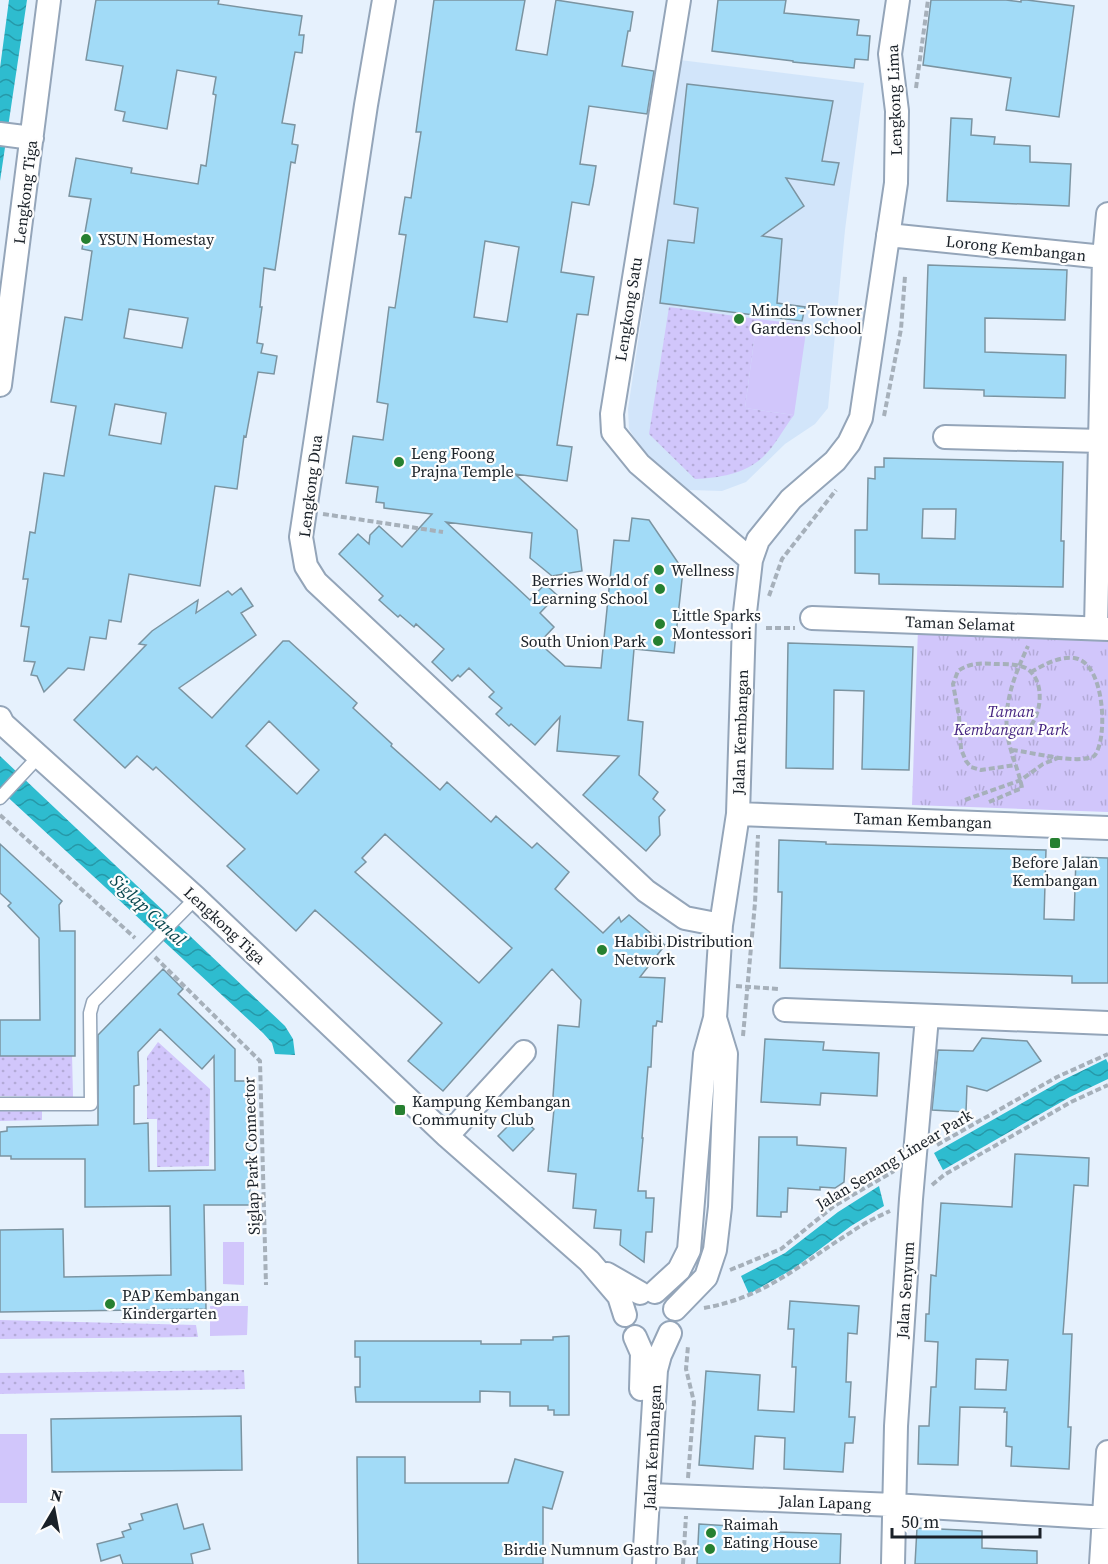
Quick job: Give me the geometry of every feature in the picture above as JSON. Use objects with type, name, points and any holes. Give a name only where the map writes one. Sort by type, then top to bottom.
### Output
[{"type":"street","name":"Lengkong Tiga","points":[[0,385],[14,136],[49,0]]},
{"type":"street","name":"Lengkong Dua","points":[[384,0],[304,511],[301,537],[306,566],[316,582],[646,891],[685,918],[721,925]]},
{"type":"street","name":"Lengkong Satu","points":[[679,0],[612,414],[614,432],[639,464],[751,560]]},
{"type":"street","name":"Lengkong Lima","points":[[888,236],[896,183],[897,111],[890,54],[898,0]]},
{"type":"street","points":[[1104,257],[1108,214]]},
{"type":"street","name":"Jalan Kembangan","points":[[629,1564],[642,1353],[636,1337],[627,1328],[625,1316],[629,1302],[679,1270],[689,1251],[705,1054],[715,1018],[721,925],[738,814],[744,621],[751,560],[758,540],[791,499],[835,461],[849,443],[861,418],[888,236]]},
{"type":"street","name":"Lorong Kembangan","points":[[888,236],[1104,257],[1101,441],[1102,628]]},
{"type":"street","points":[[945,437],[1101,441]]},
{"type":"street","name":"Taman Selamat","points":[[812,618],[1102,628]]},
{"type":"street","name":"Lengkong Tiga","points":[[0,718],[32,763],[196,898],[447,1136],[589,1262],[619,1296],[625,1316]]},
{"type":"street","name":"Taman Kembangan","points":[[738,814],[1108,828]]},
{"type":"street","points":[[789,1010],[1108,1023]]},
{"type":"street","name":"Jalan Senyum","points":[[893,1564],[896,1426],[914,1158],[927,1017]]},
{"type":"street","name":"Jalan Kembangan","points":[[644,1564],[656,1370],[660,1355],[680,1336],[675,1324],[675,1309],[706,1277],[715,1250],[720,1207],[726,1054],[715,1018]]},
{"type":"street","points":[[447,1136],[524,1052]]},
{"type":"street","name":"Lengkong Tiga","points":[[589,1262],[627,1288],[647,1292]]},
{"type":"street","points":[[647,1292],[667,1298],[675,1309]]},
{"type":"street","points":[[636,1337],[650,1342],[680,1336]]},
{"type":"street","points":[[1101,1564],[1108,1452]]},
{"type":"street","name":"Jalan Lapang","points":[[650,1495],[688,1495],[1105,1517]]},
{"type":"lane","points":[[0,798],[32,763]]},
{"type":"lane","points":[[0,1104],[92,1104],[91,1007],[93,1002],[196,898]]},
{"type":"path","points":[[304,511],[443,532]]},
{"type":"path","points":[[979,806],[1022,788],[1008,738],[1007,709],[1019,666],[1037,626]]},
{"type":"path","points":[[1012,750],[1074,760],[1088,758],[1098,753],[1106,734],[1107,716],[1101,684],[1087,663],[1075,658],[1051,662],[1030,672]]},
{"type":"path","points":[[1008,738],[1024,732],[1036,718],[1040,704],[1039,689],[1030,672],[1019,666],[987,663],[971,664],[958,671],[952,684],[959,716],[961,749],[968,765],[975,769],[986,770],[1016,765]]},
{"type":"path","points":[[958,803],[1021,780],[1043,764],[1059,757]]},
{"type":"path","name":"Siglap Park Connector","points":[[0,815],[149,947],[260,1061],[266,1285]]},
{"type":"path","points":[[716,985],[789,991],[794,1000],[789,1010]]},
{"type":"path","name":"Jalan Senang Linear Park","points":[[727,1272],[781,1249],[834,1206],[914,1158],[1057,1077],[1108,1054]]},
{"type":"path","points":[[698,1317],[709,1299]]},
{"type":"path","points":[[680,1336],[694,1402],[683,1564]]},
{"type":"shaded area","name":"Minds - Towner Gardens School","points":[[680,60],[864,83],[845,230],[828,408],[815,424],[785,444],[746,482],[722,491],[689,490],[645,455],[629,429],[628,409]]},
{"type":"green space","points":[[669,307],[757,319],[745,408],[794,415],[767,453],[756,463],[740,471],[713,478],[695,479],[649,434]]},
{"type":"green space","points":[[757,319],[807,325],[794,415],[745,408]]},
{"type":"green space","name":"Taman Kembangan Park","points":[[918,628],[1108,635],[1108,812],[912,805]]},
{"type":"green space","points":[[158,1042],[210,1089],[209,1166],[157,1167],[157,1119],[147,1119],[147,1057]]},
{"type":"green space","points":[[72,1053],[73,1097],[0,1096],[0,1054]]},
{"type":"green space","points":[[0,1109],[42,1109],[42,1120],[0,1121]]},
{"type":"green space","points":[[223,1242],[244,1242],[244,1285],[223,1284]]},
{"type":"green space","points":[[210,1306],[248,1306],[247,1335],[210,1336]]},
{"type":"green space","points":[[0,1320],[196,1325],[198,1337],[0,1339]]},
{"type":"green space","points":[[244,1370],[245,1389],[0,1394],[0,1373]]},
{"type":"green space","points":[[0,1434],[27,1434],[27,1503],[0,1503]]},
{"type":"water","points":[[9,0],[27,0],[0,181],[0,68]]},
{"type":"water","name":"Siglap Canal","points":[[0,756],[285,1026],[293,1039],[295,1055],[275,1054],[272,1043],[263,1033],[0,790]]},
{"type":"water","points":[[1106,1059],[1108,1079],[1070,1097],[943,1170],[934,1153],[1061,1081]]},
{"type":"water","points":[[879,1186],[884,1206],[851,1226],[793,1269],[749,1294],[741,1276],[785,1253],[838,1212]]},
{"type":"building","points":[[96,0],[219,0],[218,4],[302,16],[299,35],[304,35],[302,53],[295,52],[282,123],[295,125],[292,144],[298,145],[295,163],[291,162],[275,270],[264,268],[257,343],[263,344],[261,353],[277,356],[274,374],[258,372],[246,437],[244,436],[237,489],[215,486],[200,586],[129,574],[121,622],[109,620],[106,639],[90,637],[84,670],[68,668],[44,692],[37,676],[31,675],[35,662],[24,661],[29,627],[21,626],[28,579],[23,579],[30,532],[35,533],[44,473],[64,476],[76,406],[51,402],[65,317],[82,320],[92,251],[82,249],[91,199],[69,196],[76,158],[132,168],[131,173],[198,184],[201,165],[206,166],[216,95],[213,94],[216,77],[177,70],[167,129],[123,121],[125,112],[115,110],[123,66],[86,60]],"holes":[[[129,309],[188,318],[182,348],[124,338]],[[115,404],[166,413],[161,444],[109,435]]]},
{"type":"building","points":[[434,0],[525,0],[516,50],[547,55],[556,0],[633,12],[622,66],[654,71],[647,114],[589,106],[580,164],[596,166],[593,185],[589,205],[572,202],[561,272],[594,277],[588,315],[577,314],[557,445],[572,447],[567,481],[515,474],[577,530],[582,571],[552,576],[530,558],[532,533],[446,522],[530,600],[545,584],[557,595],[540,613],[554,627],[539,643],[565,666],[601,668],[614,540],[629,541],[632,518],[649,520],[683,570],[674,653],[634,649],[628,720],[643,722],[639,775],[658,792],[653,799],[665,810],[659,817],[660,835],[646,851],[583,795],[619,756],[557,751],[560,717],[535,745],[496,714],[502,708],[489,697],[494,692],[469,668],[452,681],[432,662],[444,649],[416,624],[414,627],[400,615],[398,617],[379,600],[383,596],[339,554],[358,534],[369,544],[370,535],[379,526],[402,547],[432,514],[384,508],[384,503],[376,502],[378,487],[346,483],[353,436],[383,440],[388,404],[377,402],[389,307],[395,308],[406,235],[399,234],[405,197],[411,198],[421,132],[416,132]],"holes":[[[485,241],[519,247],[507,322],[474,317]]]},
{"type":"building","points":[[718,0],[786,0],[784,13],[859,20],[857,35],[870,36],[868,60],[855,59],[854,68],[712,51]]},
{"type":"building","points":[[931,0],[1021,2],[1021,0],[1027,0],[1074,6],[1059,117],[1006,110],[1011,78],[923,65]]},
{"type":"building","points":[[687,84],[833,101],[822,161],[839,163],[834,185],[786,178],[804,206],[762,236],[782,239],[777,303],[805,307],[802,321],[660,303],[668,240],[694,243],[698,208],[674,204]]},
{"type":"building","points":[[951,118],[972,119],[971,135],[995,137],[994,144],[1030,146],[1030,162],[1071,164],[1069,206],[947,201]]},
{"type":"building","points":[[928,265],[1067,270],[1065,320],[985,318],[985,352],[1066,355],[1065,398],[984,396],[984,390],[924,388]]},
{"type":"building","points":[[884,458],[1063,462],[1061,541],[1064,541],[1063,587],[879,584],[879,574],[855,573],[855,530],[867,530],[868,478],[875,479],[875,467],[884,467]],"holes":[[[923,509],[956,509],[955,539],[922,538]]]},
{"type":"building","points":[[241,588],[253,606],[241,613],[256,635],[179,688],[212,718],[283,641],[289,641],[357,703],[353,708],[440,790],[447,782],[491,822],[496,816],[532,848],[537,843],[569,872],[555,889],[603,933],[619,917],[621,922],[629,915],[665,945],[640,977],[665,978],[662,1022],[657,1021],[656,1026],[653,1026],[638,1191],[646,1191],[646,1198],[654,1198],[652,1232],[646,1232],[644,1262],[620,1245],[621,1230],[594,1228],[596,1210],[573,1208],[576,1174],[548,1171],[558,1025],[579,1027],[581,1000],[552,969],[443,1091],[408,1061],[442,1023],[315,910],[296,931],[227,866],[245,849],[156,767],[153,770],[137,756],[125,768],[74,720],[146,645],[139,644],[152,631],[198,600],[196,613],[228,591],[232,595]],"holes":[[[269,721],[319,770],[297,794],[246,746]],[[385,834],[512,948],[479,983],[355,872],[366,862],[362,858]]]},
{"type":"building","points":[[788,643],[913,647],[909,770],[862,769],[864,691],[834,690],[833,769],[786,768]]},
{"type":"building","points":[[779,840],[826,842],[826,844],[1046,850],[1044,919],[1074,920],[1076,857],[1108,858],[1108,983],[1072,983],[1072,976],[780,968],[782,892],[778,892]]},
{"type":"building","points":[[0,844],[62,901],[59,905],[60,931],[75,931],[75,1056],[0,1056],[0,1020],[40,1020],[39,938],[8,906],[11,903],[0,893]]},
{"type":"building","points":[[163,969],[183,989],[178,994],[235,1049],[235,1081],[249,1081],[250,1205],[204,1205],[206,1309],[0,1312],[0,1230],[63,1229],[64,1277],[171,1275],[170,1206],[85,1207],[85,1159],[11,1159],[11,1156],[0,1156],[0,1132],[7,1131],[7,1127],[98,1125],[98,1035]],"holes":[[[160,1029],[202,1069],[214,1056],[215,1170],[149,1171],[148,1123],[134,1124],[134,1086],[139,1085],[138,1052]]]},
{"type":"building","points":[[982,1038],[1027,1041],[1041,1061],[987,1091],[967,1086],[966,1112],[932,1110],[938,1050],[973,1051]]},
{"type":"building","points":[[765,1039],[824,1042],[823,1050],[879,1053],[877,1096],[821,1093],[820,1105],[761,1102]]},
{"type":"building","points":[[519,1115],[534,1129],[513,1151],[498,1136]]},
{"type":"building","points":[[759,1137],[797,1137],[797,1145],[846,1148],[844,1182],[835,1188],[820,1187],[820,1190],[788,1188],[787,1212],[781,1212],[781,1217],[757,1216]]},
{"type":"building","points":[[1015,1154],[1089,1158],[1088,1186],[1074,1185],[1063,1334],[1072,1334],[1068,1427],[1071,1427],[1069,1469],[1011,1466],[1012,1447],[1006,1446],[1007,1412],[1004,1412],[1005,1408],[960,1407],[958,1465],[918,1464],[919,1426],[929,1426],[931,1387],[936,1387],[938,1342],[925,1341],[931,1275],[936,1276],[941,1203],[1012,1207]],"holes":[[[976,1359],[1008,1360],[1006,1390],[975,1389]]]},
{"type":"building","points":[[790,1301],[859,1306],[857,1334],[848,1333],[846,1382],[851,1382],[849,1417],[855,1417],[853,1443],[845,1443],[843,1472],[784,1469],[785,1438],[755,1436],[753,1469],[699,1465],[706,1371],[760,1375],[758,1410],[794,1412],[796,1367],[792,1367],[794,1329],[788,1329]]},
{"type":"building","points":[[569,1336],[569,1415],[554,1415],[554,1410],[548,1410],[548,1406],[510,1406],[510,1392],[480,1391],[480,1402],[356,1402],[355,1387],[360,1387],[360,1357],[355,1357],[355,1341],[481,1341],[481,1344],[521,1344],[521,1340],[553,1340],[553,1337]]},
{"type":"building","points":[[241,1416],[242,1470],[52,1472],[51,1419]]},
{"type":"building","points":[[357,1457],[405,1457],[405,1483],[508,1483],[515,1459],[563,1472],[552,1509],[543,1507],[543,1564],[358,1564]]},
{"type":"building","points":[[177,1504],[184,1529],[203,1524],[210,1549],[191,1554],[193,1564],[123,1564],[120,1555],[101,1561],[97,1544],[124,1537],[122,1532],[131,1529],[129,1524],[143,1520],[141,1514]]},
{"type":"building","points":[[699,1524],[778,1529],[778,1532],[841,1534],[840,1564],[697,1564]]},
{"type":"building","points":[[917,1528],[982,1531],[982,1548],[1037,1551],[1037,1564],[915,1564]]},
{"type":"place","name":"YSUN Homestay","points":[[86,239]]},
{"type":"place","name":"Minds - Towner Gardens School","points":[[739,319]]},
{"type":"place","name":"Leng Foong Prajna Temple","points":[[399,462]]},
{"type":"place","name":"Wellness","points":[[659,570]]},
{"type":"place","name":"Berries World of Learning School","points":[[660,589]]},
{"type":"place","name":"Little Sparks Montessori","points":[[660,624]]},
{"type":"place","name":"South Union Park","points":[[658,641]]},
{"type":"place","name":"Before Jalan Kembangan","points":[[1055,843]]},
{"type":"place","name":"Habibi Distribution Network","points":[[602,950]]},
{"type":"place","name":"Kampung Kembangan Community Club","points":[[400,1110]]},
{"type":"place","name":"PAP Kembangan Kindergarten","points":[[110,1304]]},
{"type":"place","name":"Raimah Eating House","points":[[711,1533]]},
{"type":"place","name":"Birdie Numnum Gastro Bar","points":[[710,1549]]}]
